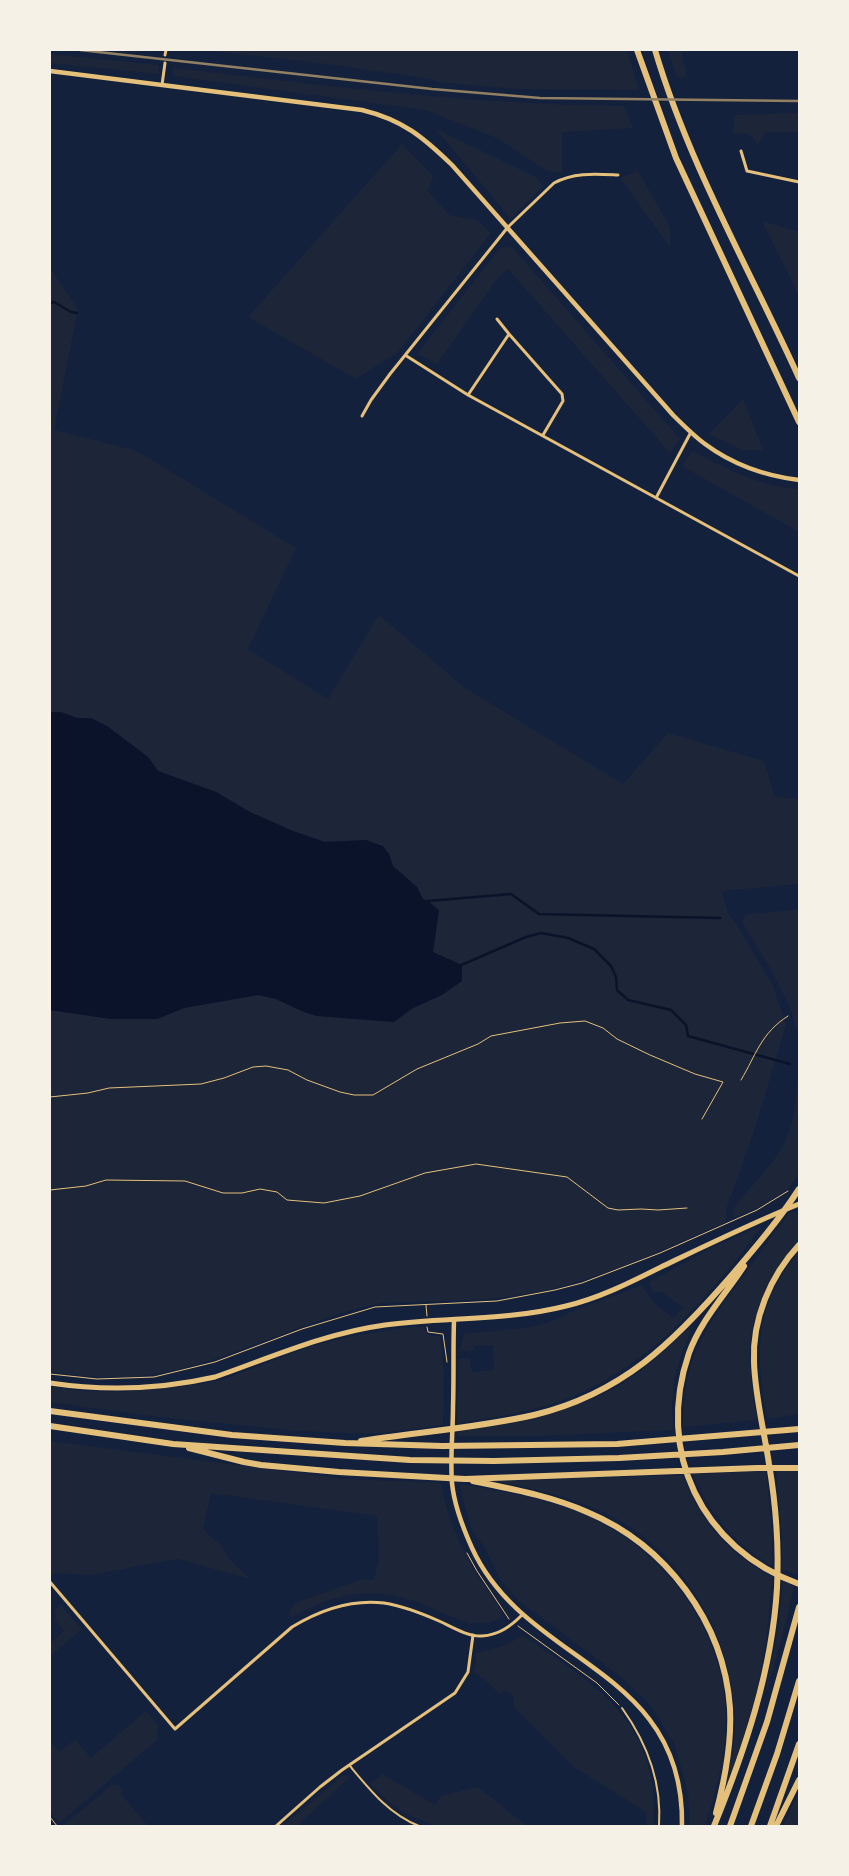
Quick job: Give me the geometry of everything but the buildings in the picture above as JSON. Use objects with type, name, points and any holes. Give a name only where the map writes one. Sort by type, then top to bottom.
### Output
[{"type":"highway","points":[[637,50],[676,158],[799,422]]},
{"type":"highway","points":[[655,50],[662,75],[692,152],[799,378]]},
{"type":"highway","points":[[795,1190],[709,1315],[690,1352],[679,1390],[678,1420],[683,1464],[700,1504],[717,1529],[764,1568],[799,1584]]},
{"type":"highway","points":[[713,1826],[730,1788],[763,1683],[772,1632],[777,1588],[777,1537],[773,1488],[754,1362],[757,1330],[763,1305],[776,1276],[799,1245]]},
{"type":"highway","points":[[345,1443],[535,1415],[598,1392],[638,1368],[670,1341],[753,1250]]},
{"type":"highway","points":[[50,1411],[232,1434],[345,1443],[451,1446],[617,1444],[799,1429]]},
{"type":"highway","points":[[50,1426],[173,1444],[410,1460],[485,1461],[619,1458],[723,1452],[799,1445]]},
{"type":"highway","points":[[173,1444],[261,1465],[339,1472],[465,1479],[799,1468]]},
{"type":"highway","points":[[465,1479],[548,1498],[595,1515],[643,1544],[684,1587],[700,1612],[716,1647],[730,1709],[729,1750],[724,1782],[713,1826]]},
{"type":"highway","points":[[730,1826],[768,1722],[799,1608]]},
{"type":"highway","points":[[751,1826],[777,1754],[799,1681]]},
{"type":"highway","points":[[770,1826],[799,1744]]},
{"type":"highway","points":[[776,1826],[799,1780]]},
{"type":"main road","points":[[50,1383],[92,1388],[112,1388],[197,1381],[215,1377],[325,1337],[387,1325],[539,1312],[568,1306],[625,1285],[745,1227],[799,1204]]},
{"type":"street","points":[[165,55],[166,50]]},
{"type":"street","points":[[162,84],[164,63]]},
{"type":"street","points":[[50,71],[362,110],[388,118],[405,126],[426,140],[452,165],[673,415],[705,444],[736,462],[773,476],[796,480]]},
{"type":"street","points":[[742,151],[747,171],[799,182]]},
{"type":"street","points":[[362,416],[376,393],[508,227],[554,183],[562,179],[594,174],[618,175]]},
{"type":"street","points":[[497,319],[562,394],[562,400],[543,435]]},
{"type":"street","points":[[468,395],[509,334]]},
{"type":"street","points":[[405,356],[468,395],[799,576]]},
{"type":"street","points":[[656,498],[692,432]]},
{"type":"street","points":[[454,1320],[452,1455],[455,1496],[464,1530],[479,1562],[492,1583],[522,1615],[617,1684],[638,1704],[649,1718],[666,1748],[676,1772],[682,1807],[682,1826]]},
{"type":"street","points":[[50,1582],[175,1729],[292,1627],[305,1619],[327,1610],[357,1603],[384,1603],[412,1610],[473,1635],[482,1636],[495,1633],[514,1623],[522,1615]]},
{"type":"street","points":[[276,1826],[320,1787],[455,1693],[468,1672],[473,1635]]},
{"type":"lane","points":[[622,1708],[642,1739],[654,1772],[660,1814],[659,1826]]},
{"type":"lane","points":[[349,1766],[384,1805],[397,1815],[419,1826]]},
{"type":"path","points":[[741,1080],[756,1050],[771,1029],[788,1016]]},
{"type":"path","points":[[50,1097],[88,1093],[109,1088],[201,1084],[253,1067],[266,1066],[288,1070],[306,1080],[340,1092],[373,1096],[417,1069],[478,1044],[491,1036],[560,1023],[585,1021],[603,1028],[617,1039],[650,1056],[695,1074],[723,1082],[702,1119]]},
{"type":"path","points":[[50,1190],[86,1186],[106,1180],[185,1181],[222,1193],[242,1193],[260,1189],[276,1192],[287,1200],[324,1203],[360,1196],[425,1173],[476,1164],[568,1177],[608,1208],[618,1210],[687,1208]]},
{"type":"path","points":[[50,1374],[97,1379],[154,1377],[215,1362],[295,1332],[364,1310],[387,1306],[497,1300],[555,1290],[580,1283],[675,1247],[770,1204],[785,1192],[795,1190]]},
{"type":"path","points":[[426,1304],[428,1332],[442,1334],[447,1365]]},
{"type":"path","points":[[514,1623],[597,1683],[622,1708]]},
{"type":"path","points":[[50,1817],[57,1826]]},
{"type":"shaded area","points":[[205,50],[627,50],[639,90],[516,89],[438,82],[432,79],[335,65]]},
{"type":"shaded area","points":[[668,50],[681,50],[687,77],[677,78]]},
{"type":"shaded area","points":[[50,54],[158,65],[159,74],[50,63]]},
{"type":"shaded area","points":[[173,68],[454,98],[567,105],[624,106],[633,128],[562,132],[562,173],[547,171],[497,138],[425,110],[173,76]]},
{"type":"shaded area","points":[[799,113],[799,132],[765,132],[757,145],[756,141],[748,134],[733,135],[735,115]]},
{"type":"shaded area","points":[[436,129],[536,177],[543,186],[511,219]]},
{"type":"shaded area","points":[[402,144],[433,176],[428,191],[449,215],[477,220],[491,233],[398,352],[356,379],[248,317]]},
{"type":"shaded area","points":[[638,171],[670,227],[670,247],[620,178]]},
{"type":"shaded area","points":[[762,221],[799,232],[799,295]]},
{"type":"shaded area","points":[[512,247],[680,439],[670,453],[508,269],[496,280],[437,364],[417,354],[500,248]]},
{"type":"shaded area","points":[[50,268],[78,309],[54,430],[137,451],[296,548],[248,649],[328,699],[379,615],[465,688],[623,784],[668,733],[764,761],[775,797],[799,799],[799,884],[721,891],[729,915],[737,925],[773,986],[786,1025],[755,1128],[726,1210],[726,1222],[643,1258],[556,1288],[486,1299],[377,1304],[318,1321],[211,1360],[156,1374],[130,1377],[103,1377],[50,1372],[50,1010],[111,1019],[157,1019],[184,1008],[258,995],[276,999],[317,1016],[394,1022],[413,1008],[442,995],[433,952],[439,910],[423,899],[417,887],[393,866],[389,854],[366,840],[325,842],[293,831],[250,812],[216,792],[158,771],[148,757],[107,726],[91,718],[77,718],[61,712],[50,712]]},
{"type":"shaded area","points":[[743,399],[763,450],[743,450],[709,434]]},
{"type":"shaded area","points":[[692,451],[757,480],[799,489],[799,532],[682,466]]},
{"type":"shaded area","points":[[50,712],[61,712],[77,718],[91,718],[107,726],[148,757],[158,771],[216,792],[250,812],[293,831],[325,842],[366,840],[383,846],[389,854],[393,866],[417,887],[423,899],[439,910],[433,952],[462,965],[462,981],[442,995],[413,1008],[394,1022],[317,1016],[276,999],[258,995],[184,1008],[157,1019],[111,1019],[50,1010]]},
{"type":"shaded area","points":[[799,909],[799,1035],[787,1000],[742,922],[745,915]]},
{"type":"shaded area","points":[[799,1057],[799,1174],[789,1188],[763,1205],[733,1218],[732,1212],[737,1203],[772,1162],[787,1138],[791,1127],[797,1092]]},
{"type":"shaded area","points":[[799,1210],[799,1241],[781,1263],[766,1288],[752,1329],[750,1343],[751,1382],[757,1420],[683,1427],[687,1380],[695,1352],[708,1327],[788,1214]]},
{"type":"shaded area","points":[[762,1226],[721,1278],[677,1326],[626,1367],[599,1384],[556,1403],[514,1414],[457,1423],[459,1359],[470,1358],[472,1372],[494,1370],[493,1345],[474,1346],[473,1350],[460,1351],[464,1334],[518,1329],[546,1323],[642,1285],[655,1304],[674,1318],[683,1307],[661,1292],[653,1292],[649,1282],[715,1246]]},
{"type":"shaded area","points":[[799,1252],[799,1414],[767,1419],[761,1373],[762,1331],[773,1291]]},
{"type":"shaded area","points":[[424,1327],[426,1333],[440,1336],[444,1392],[443,1425],[382,1433],[298,1431],[159,1417],[50,1402],[50,1386],[72,1390],[120,1392],[202,1384],[225,1379],[309,1347],[351,1336]]},
{"type":"shaded area","points":[[690,1329],[674,1380],[673,1430],[536,1436],[458,1436],[458,1430],[539,1416],[578,1405],[597,1397],[615,1388],[647,1366],[679,1336]]},
{"type":"shaded area","points":[[50,1441],[346,1479],[441,1483],[449,1517],[458,1539],[474,1570],[503,1616],[493,1621],[472,1623],[451,1617],[420,1603],[371,1593],[335,1598],[291,1618],[289,1614],[291,1608],[296,1603],[362,1579],[374,1580],[379,1560],[377,1516],[211,1493],[203,1528],[209,1536],[220,1544],[229,1559],[251,1579],[178,1559],[89,1575],[50,1573]]},
{"type":"shaded area","points":[[776,1470],[799,1471],[799,1566],[797,1575],[782,1569],[782,1538]]},
{"type":"shaded area","points":[[766,1471],[772,1535],[772,1566],[746,1548],[725,1527],[707,1502],[693,1474]]},
{"type":"shaded area","points":[[682,1475],[698,1507],[717,1534],[741,1557],[772,1577],[767,1634],[758,1684],[725,1791],[735,1734],[735,1715],[731,1685],[724,1655],[713,1626],[698,1598],[680,1573],[659,1550],[635,1531],[609,1515],[581,1503],[552,1494],[493,1481]]},
{"type":"shaded area","points":[[460,1484],[507,1492],[570,1509],[585,1515],[614,1530],[640,1549],[664,1571],[685,1597],[702,1625],[715,1655],[723,1686],[726,1719],[722,1759],[705,1826],[690,1826],[688,1792],[674,1743],[651,1706],[620,1676],[520,1602],[501,1581],[485,1548],[472,1530]]},
{"type":"shaded area","points":[[783,1581],[794,1586],[783,1634],[764,1699],[778,1630]]},
{"type":"shaded area","points":[[60,1605],[82,1629],[50,1656],[50,1643],[64,1631],[54,1619],[56,1617],[54,1611]]},
{"type":"shaded area","points":[[523,1635],[600,1692],[617,1708],[631,1727],[642,1748],[650,1772],[653,1792],[654,1826],[647,1826],[646,1812],[574,1767],[514,1707],[512,1693],[504,1691],[499,1694],[489,1683],[474,1672],[476,1653],[501,1647]]},
{"type":"shaded area","points":[[146,1711],[159,1726],[158,1739],[59,1823],[50,1812],[50,1741],[60,1752],[75,1739],[91,1758]]},
{"type":"shaded area","points":[[382,1774],[435,1805],[441,1796],[478,1787],[527,1826],[435,1826],[404,1813],[370,1784]]},
{"type":"shaded area","points":[[344,1775],[350,1777],[297,1826],[282,1826]]},
{"type":"shaded area","points":[[112,1785],[119,1786],[122,1789],[121,1794],[148,1826],[62,1826]]},
{"type":"shaded area","points":[[799,1792],[799,1821],[797,1826],[783,1826]]},
{"type":"waterway","points":[[50,303],[54,302],[71,312],[77,313]]},
{"type":"waterway","points":[[428,901],[511,894],[539,914],[720,918]]},
{"type":"waterway","points":[[459,966],[526,937],[541,933],[568,938],[594,949],[611,966],[616,977],[617,990],[628,1000],[671,1010],[686,1025],[688,1036],[790,1064]]},
{"type":"railway","points":[[80,50],[432,89],[540,98],[799,101]]}]
